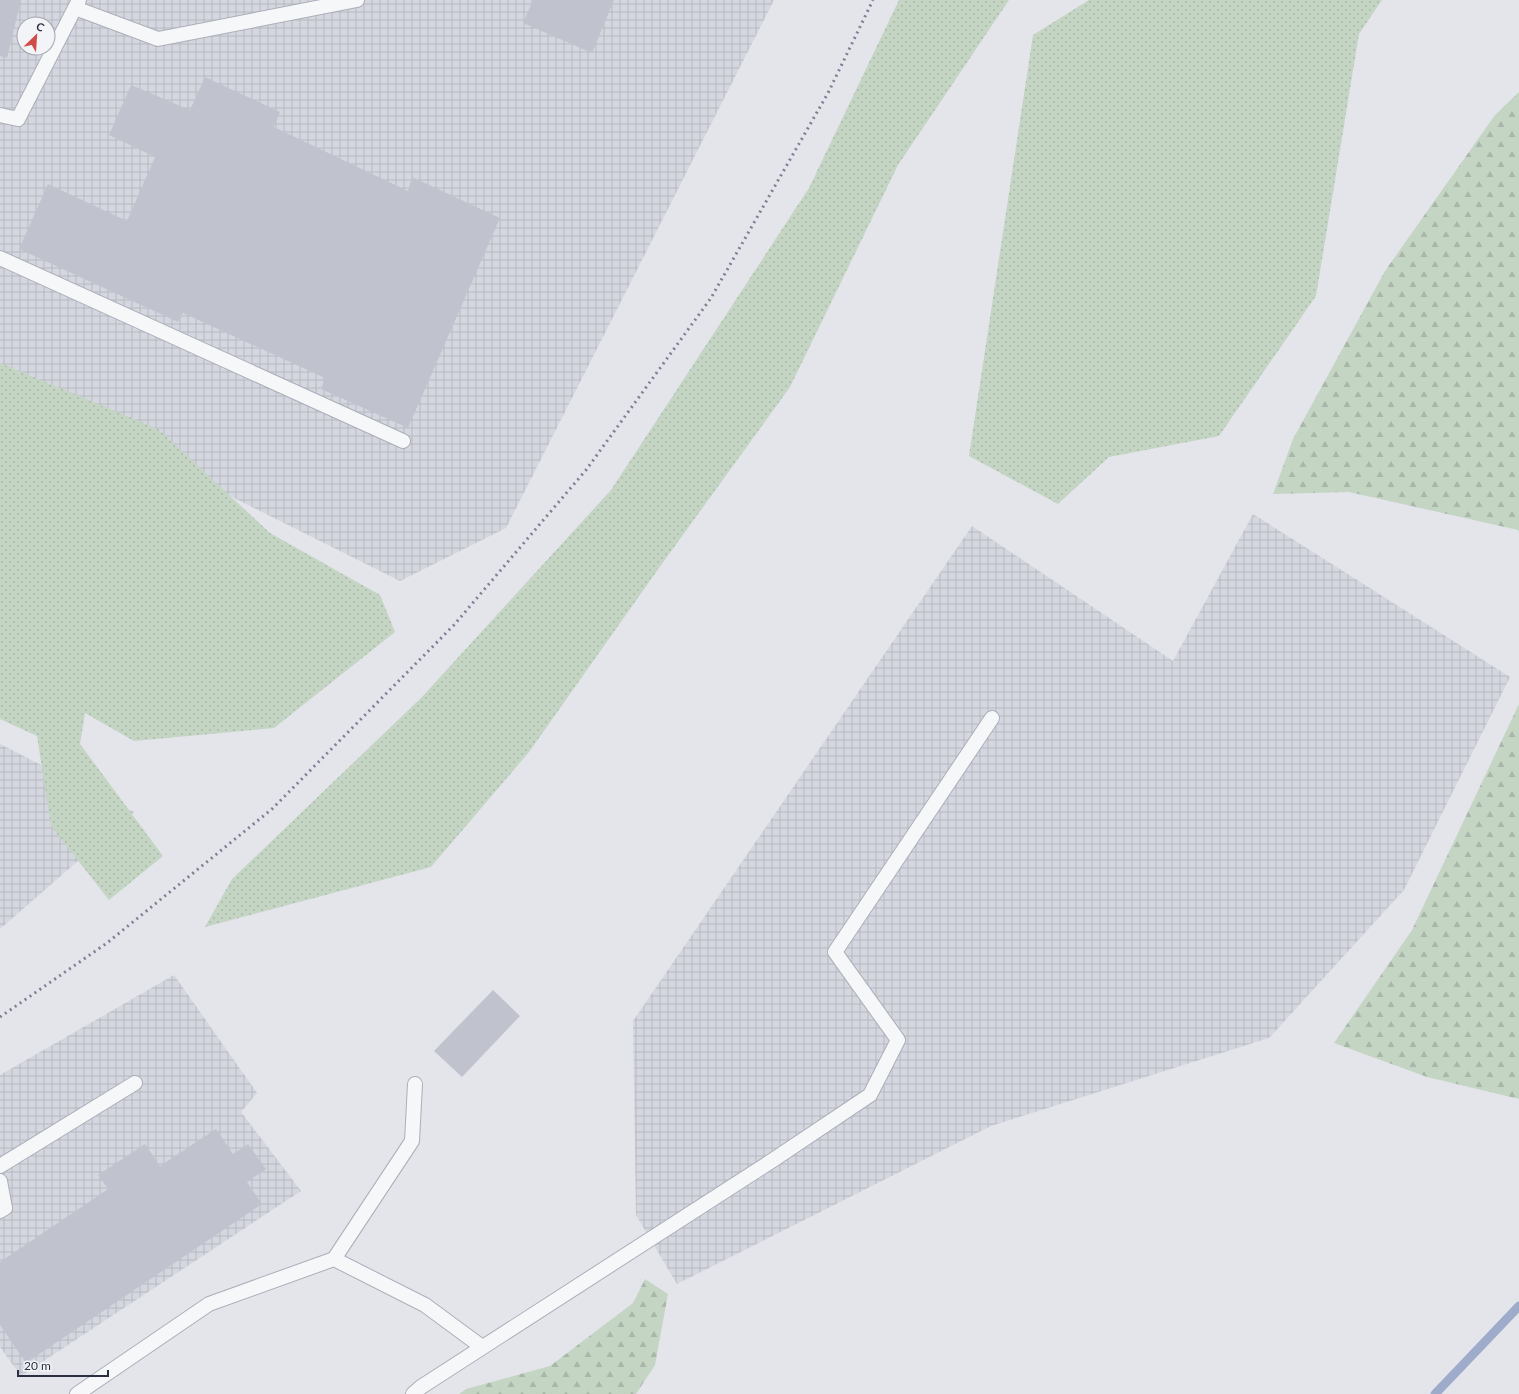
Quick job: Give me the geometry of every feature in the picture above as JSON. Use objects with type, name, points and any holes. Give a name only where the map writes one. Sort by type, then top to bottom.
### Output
[{"type":"lane","points":[[0,115],[18,119],[77,4],[158,39],[357,0]]},
{"type":"lane","points":[[0,258],[403,441]]},
{"type":"lane","points":[[413,1394],[421,1387],[482,1347],[870,1096],[898,1040],[835,952],[992,718]]},
{"type":"lane","points":[[0,1166],[135,1083]]},
{"type":"lane","points":[[77,1394],[209,1304],[334,1259],[412,1141],[415,1084]]},
{"type":"lane","points":[[0,1181],[5,1208],[0,1211]]},
{"type":"lane","points":[[334,1259],[425,1305],[482,1347]]},
{"type":"shaded area","points":[[0,0],[774,0],[506,528],[400,581],[0,381]]},
{"type":"shaded area","points":[[1253,514],[1510,677],[1404,890],[1269,1038],[991,1126],[677,1284],[636,1215],[633,1021],[972,526],[1173,661]]},
{"type":"shaded area","points":[[0,744],[134,812],[0,929]]},
{"type":"shaded area","points":[[174,975],[257,1093],[241,1112],[301,1191],[21,1376],[0,1347],[0,1075]]},
{"type":"green space","points":[[899,0],[1009,0],[898,165],[790,387],[659,568],[529,752],[431,867],[205,927],[232,879],[422,697],[611,490],[809,188]]},
{"type":"green space","points":[[1089,0],[1382,0],[1359,34],[1316,296],[1219,436],[1109,457],[1058,504],[969,456],[1033,35]]},
{"type":"green space","points":[[1519,92],[1519,532],[1518,530],[1349,492],[1273,494],[1293,439],[1385,271],[1495,115]]},
{"type":"green space","points":[[0,363],[158,429],[270,533],[380,595],[395,632],[274,728],[134,741],[85,713],[80,744],[163,856],[109,900],[51,826],[37,736],[0,719]]},
{"type":"green space","points":[[1519,704],[1519,1099],[1427,1077],[1334,1043],[1412,930]]},
{"type":"green space","points":[[645,1279],[668,1294],[655,1365],[636,1394],[459,1394],[466,1389],[550,1366],[633,1303]]},
{"type":"building","points":[[0,0],[21,0],[7,58],[0,56]]},
{"type":"building","points":[[533,0],[614,0],[592,53],[523,23]]},
{"type":"building","points":[[205,77],[280,112],[274,127],[408,191],[412,177],[500,218],[408,428],[321,389],[325,378],[183,313],[178,322],[19,249],[48,184],[127,221],[155,157],[109,135],[131,85],[190,110]]},
{"type":"building","points":[[493,990],[520,1016],[462,1077],[434,1051]]},
{"type":"building","points":[[216,1129],[233,1154],[248,1144],[266,1169],[247,1182],[262,1204],[26,1363],[0,1325],[0,1262],[108,1189],[98,1175],[145,1144],[160,1166]]},
{"type":"waterway","points":[[1435,1394],[1519,1306]]},
{"type":"railway","points":[[0,1017],[107,943],[272,809],[454,625],[586,470],[711,298],[828,93],[873,0]]}]
